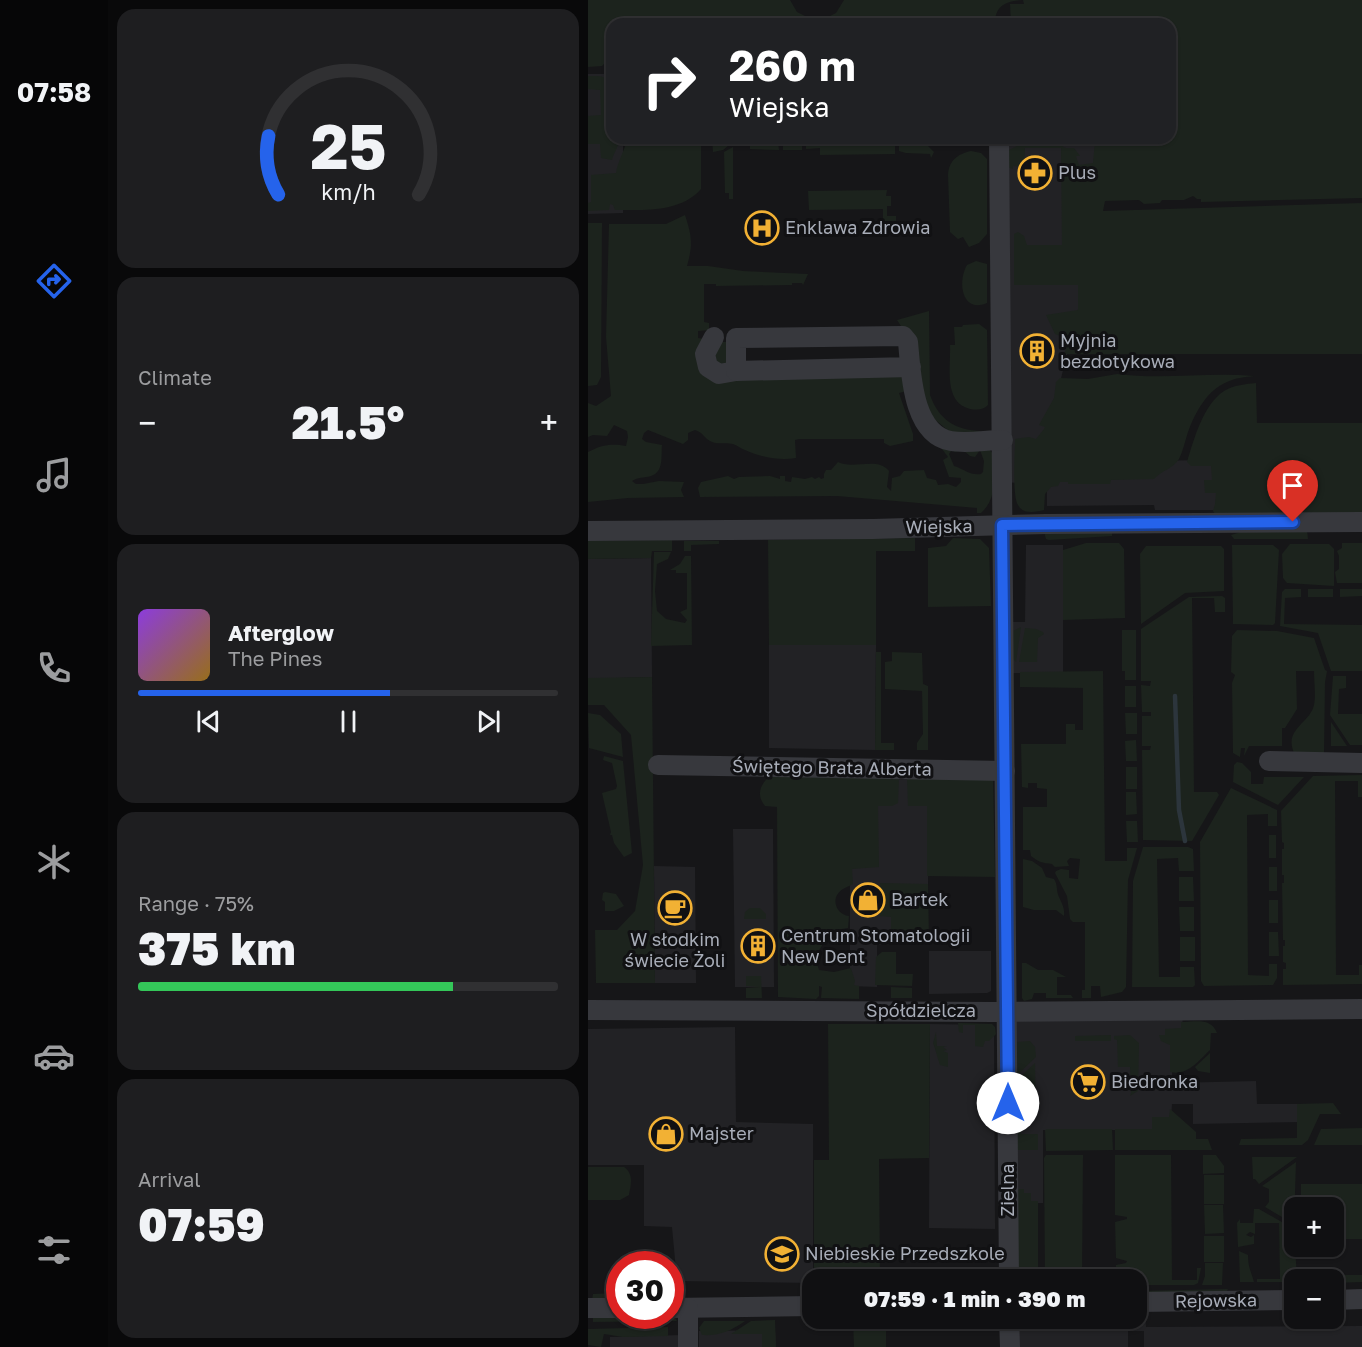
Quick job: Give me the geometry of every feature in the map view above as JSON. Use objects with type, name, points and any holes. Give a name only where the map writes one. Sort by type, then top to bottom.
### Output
[{"type":"street","name":"Zielna","points":[[999,144],[1009,1269]]},
{"type":"street","points":[[911,367],[736,371],[719,374],[708,367],[705,354],[706,338],[903,336],[908,342],[921,418],[929,428],[951,441],[1002,440]]},
{"type":"street","points":[[736,338],[736,371]]},
{"type":"street","name":"Wiejska","points":[[588,531],[1362,522]]},
{"type":"street","points":[[1269,760],[1362,763]]},
{"type":"street","name":"Świętego Brata Alberta","points":[[658,765],[1005,771]]},
{"type":"street","name":"Spółdzielcza","points":[[588,1010],[1007,1012],[1362,1009]]},
{"type":"street","points":[[1344,1300],[1362,1299]]},
{"type":"street","name":"Rejowska","points":[[1147,1302],[1284,1300]]},
{"type":"street","points":[[684,1308],[802,1306]]},
{"type":"street","points":[[588,1308],[606,1308]]},
{"type":"street","points":[[684,1329],[688,1347]]},
{"type":"street","points":[[1009,1329],[1010,1347]]},
{"type":"shaded area","points":[[588,0],[790,0],[797,12],[809,18],[606,18],[606,60],[602,66],[588,67]]},
{"type":"shaded area","points":[[844,0],[1023,0],[1003,5],[999,8],[996,18],[826,18],[836,13]]},
{"type":"shaded area","points":[[1023,0],[1362,0],[1362,198],[1201,202],[1201,199],[1193,196],[1184,200],[1162,200],[1160,203],[1144,204],[1139,200],[1105,201],[1103,211],[1362,203],[1362,354],[1064,354],[1068,339],[1055,334],[1046,315],[1078,310],[1078,285],[1014,285],[1014,234],[1018,232],[1024,236],[1027,245],[1062,245],[1061,148],[1025,148],[1024,167],[1013,166],[1013,169],[1007,167],[1007,151],[1019,145],[1058,144],[1066,148],[1074,148],[1080,156],[1076,156],[1079,165],[1093,163],[1095,144],[1176,144],[1176,18],[1011,18],[1010,4],[1024,4]]},
{"type":"shaded area","points":[[588,74],[606,74],[606,144],[623,144],[623,213],[588,214]]},
{"type":"shaded area","points":[[588,76],[599,76],[606,79],[606,144],[618,144],[612,160],[601,158],[600,144],[588,144],[588,116],[601,115],[600,90],[588,89]]},
{"type":"shaded area","points":[[626,144],[701,144],[701,189],[692,197],[672,206],[615,210],[610,204],[609,210],[588,211],[588,203],[591,202],[591,175],[616,173]]},
{"type":"shaded area","points":[[712,144],[733,144],[723,150],[713,152]]},
{"type":"shaded area","points":[[750,144],[778,144],[779,150],[750,149]]},
{"type":"shaded area","points":[[783,144],[802,144],[802,150],[783,150]]},
{"type":"shaded area","points":[[806,144],[895,144],[895,154],[820,155],[820,148],[806,149]]},
{"type":"shaded area","points":[[899,144],[926,144],[934,152],[931,158],[930,154],[899,151]]},
{"type":"shaded area","points":[[1003,144],[1119,144],[1041,460],[1041,482],[1004,483]]},
{"type":"shaded area","points":[[733,147],[733,199],[729,199],[729,193],[725,193],[724,152]]},
{"type":"shaded area","points":[[971,151],[981,153],[987,159],[987,234],[979,243],[969,247],[963,237],[958,239],[950,232],[948,175],[950,165],[955,158]]},
{"type":"shaded area","points":[[887,190],[886,196],[891,196],[891,206],[887,206],[887,216],[896,216],[896,221],[883,221],[883,209],[809,210],[808,191]]},
{"type":"shaded area","points":[[685,215],[691,240],[687,266],[808,274],[803,285],[802,283],[716,286],[716,284],[704,284],[704,322],[709,323],[709,330],[698,331],[698,338],[705,339],[702,365],[900,373],[907,391],[899,393],[913,434],[913,441],[890,446],[884,443],[884,439],[799,439],[795,440],[796,458],[783,459],[757,455],[733,444],[713,442],[695,430],[688,433],[688,440],[683,444],[648,430],[642,439],[662,445],[660,467],[651,476],[632,481],[636,484],[659,481],[684,482],[681,490],[684,497],[628,498],[588,502],[588,452],[606,445],[626,446],[628,437],[627,431],[614,425],[607,436],[588,437],[588,403],[596,406],[611,396],[606,337],[609,224],[666,224]]},
{"type":"shaded area","points":[[588,223],[602,223],[601,377],[597,385],[588,386]]},
{"type":"shaded area","points":[[976,261],[987,264],[987,303],[979,305],[967,300],[962,287],[967,265]]},
{"type":"shaded area","points":[[929,311],[930,395],[938,411],[949,422],[963,428],[981,431],[979,432],[950,432],[933,418],[928,410],[907,329],[897,320]]},
{"type":"shaded area","points":[[979,324],[987,330],[988,405],[975,410],[961,405],[952,391],[950,345],[955,345],[954,327]]},
{"type":"shaded area","points":[[722,342],[726,342],[726,368],[716,369],[710,353]]},
{"type":"shaded area","points":[[1117,374],[1254,376],[1230,381],[1208,396],[1194,417],[1179,459],[1154,479],[1111,480],[1110,484],[1060,482],[1058,486],[1051,487],[1045,494],[1044,510],[1030,512],[1020,508],[1015,493],[1015,439],[1029,437],[1036,439],[1044,429],[1045,427],[1039,425],[1054,398],[1056,382],[1060,378],[1088,379]]},
{"type":"shaded area","points":[[1256,383],[1257,423],[1362,423],[1362,513],[1215,514],[1213,511],[1216,493],[1205,493],[1204,480],[1212,480],[1211,466],[1191,466],[1187,462],[1200,423],[1210,405],[1224,391],[1232,387]]},
{"type":"shaded area","points":[[944,446],[990,450],[993,454],[993,493],[981,513],[977,513],[977,508],[837,496],[700,497],[698,488],[701,482],[728,476],[734,479],[770,476],[780,479],[780,476],[785,476],[785,481],[791,482],[792,477],[815,479],[819,477],[821,479],[824,478],[826,470],[831,470],[838,462],[851,465],[878,464],[884,467],[889,471],[887,487],[891,491],[892,478],[900,476],[904,471],[924,470],[927,478],[936,480],[938,485],[948,484],[956,487],[961,482],[961,478],[949,477],[943,460],[948,457],[942,449]],"holes":[[[952,450],[955,452],[963,450],[975,457],[980,450],[984,461],[983,472],[974,474],[954,466],[949,454]]]},
{"type":"shaded area","points":[[1218,460],[1219,510],[1155,510],[1154,505],[1047,506],[1047,476],[1129,461]]},
{"type":"shaded area","points":[[1307,530],[1308,539],[1234,539],[1231,535],[1244,531]]},
{"type":"shaded area","points":[[1044,532],[1112,532],[1112,536],[1049,540],[1046,539]]},
{"type":"shaded area","points":[[915,538],[915,551],[876,551],[876,645],[769,645],[768,540]]},
{"type":"shaded area","points":[[953,538],[980,539],[989,548],[991,606],[928,607],[928,548],[946,546]]},
{"type":"shaded area","points":[[672,540],[672,551],[652,551],[651,558],[588,559],[588,541]]},
{"type":"shaded area","points":[[684,541],[719,541],[719,544],[691,545],[691,551],[684,551]]},
{"type":"shaded area","points":[[1086,543],[1119,543],[1124,549],[1125,618],[1063,620],[1063,550]]},
{"type":"shaded area","points":[[1342,543],[1362,543],[1362,583],[1337,583],[1335,572],[1339,569],[1339,556],[1337,551],[1342,548]]},
{"type":"shaded area","points":[[1290,544],[1329,544],[1334,549],[1334,586],[1287,583],[1283,578],[1282,554]]},
{"type":"shaded area","points":[[1026,545],[1063,545],[1063,673],[1011,673],[1011,622],[1025,622]]},
{"type":"shaded area","points":[[1232,545],[1273,545],[1279,550],[1275,623],[1273,625],[1233,624]]},
{"type":"shaded area","points":[[1146,546],[1221,546],[1224,549],[1224,591],[1185,593],[1141,624],[1140,554]]},
{"type":"shaded area","points":[[654,552],[671,552],[668,559],[657,564],[655,591],[657,611],[666,619],[685,623],[687,620],[680,612],[687,609],[687,573],[676,573],[676,570],[670,570],[680,564],[685,556],[691,556],[692,645],[651,646]]},
{"type":"shaded area","points":[[651,558],[652,677],[588,679],[588,559]]},
{"type":"shaded area","points":[[1285,589],[1301,589],[1301,597],[1285,598],[1284,624],[1362,625],[1362,671],[1331,671],[1318,633],[1280,626],[1282,592]]},
{"type":"shaded area","points":[[1308,589],[1333,589],[1333,597],[1308,597]]},
{"type":"shaded area","points":[[1340,589],[1362,589],[1362,596],[1340,597]]},
{"type":"shaded area","points":[[1222,596],[1225,598],[1225,612],[1215,612],[1214,598],[1192,598],[1194,792],[1217,792],[1219,795],[1192,841],[1143,840],[1142,750],[1150,750],[1151,746],[1142,746],[1142,716],[1151,716],[1151,712],[1142,712],[1141,685],[1150,686],[1151,681],[1141,681],[1141,629],[1189,597]]},
{"type":"shaded area","points":[[1021,627],[1016,662],[1011,657],[1013,631]]},
{"type":"shaded area","points":[[1025,628],[1036,629],[1044,634],[1038,638],[1037,662],[1019,662]]},
{"type":"shaded area","points":[[1122,630],[1136,630],[1136,680],[1125,680],[1125,671],[1122,671]]},
{"type":"shaded area","points":[[1237,630],[1277,631],[1314,638],[1327,671],[1324,754],[1295,755],[1292,746],[1294,733],[1312,712],[1315,693],[1314,671],[1296,671],[1297,709],[1285,728],[1282,728],[1282,746],[1249,746],[1244,756],[1245,748],[1241,748],[1240,757],[1233,753],[1232,683],[1235,675],[1231,672],[1232,636]]},
{"type":"shaded area","points":[[769,645],[876,645],[875,750],[769,748]]},
{"type":"shaded area","points":[[876,652],[881,652],[881,743],[894,743],[894,750],[875,750]]},
{"type":"shaded area","points":[[892,652],[922,653],[923,684],[928,686],[928,750],[917,750],[917,743],[923,734],[922,691],[885,689],[885,662],[892,661]]},
{"type":"shaded area","points":[[1103,671],[1105,861],[1127,861],[1127,848],[1137,848],[1128,880],[1126,987],[1122,992],[1101,997],[1100,986],[1091,986],[1091,998],[1082,998],[1082,990],[1085,990],[1085,922],[1073,922],[1070,919],[1067,896],[1055,873],[1061,869],[1069,870],[1069,878],[1078,879],[1080,859],[1070,858],[1067,861],[1069,866],[1055,867],[1031,856],[1030,850],[1023,850],[1023,807],[1047,807],[1047,789],[1037,788],[1037,783],[1028,783],[1028,788],[1022,787],[1021,744],[1066,744],[1066,724],[1075,724],[1075,730],[1083,730],[1083,688],[1020,687],[1020,672]]},
{"type":"shaded area","points":[[1333,676],[1346,676],[1346,688],[1339,689],[1338,714],[1362,714],[1362,745],[1350,745],[1330,715]]},
{"type":"shaded area","points":[[652,677],[655,983],[596,983],[595,930],[617,930],[635,911],[643,865],[631,735],[604,705],[588,705],[588,678]]},
{"type":"shaded area","points":[[1125,686],[1136,686],[1136,707],[1125,707]]},
{"type":"shaded area","points":[[588,713],[600,715],[621,734],[623,757],[589,748]]},
{"type":"shaded area","points":[[1125,713],[1137,713],[1137,734],[1126,734]]},
{"type":"shaded area","points":[[1331,722],[1347,746],[1331,746]]},
{"type":"shaded area","points":[[1136,740],[1137,761],[1126,761],[1125,741]]},
{"type":"shaded area","points":[[604,756],[623,761],[632,853],[624,857],[610,835],[602,793],[616,789],[617,786],[612,763],[603,760]]},
{"type":"shaded area","points":[[1237,762],[1242,763],[1251,772],[1251,784],[1263,784],[1264,777],[1304,777],[1278,805],[1233,782],[1234,765]]},
{"type":"shaded area","points":[[1126,767],[1137,767],[1137,789],[1126,789]]},
{"type":"shaded area","points":[[772,774],[899,777],[898,803],[892,806],[878,806],[879,867],[852,869],[853,884],[839,892],[835,901],[840,912],[849,916],[848,928],[842,929],[843,935],[839,941],[826,939],[815,957],[819,970],[834,972],[851,968],[854,985],[859,986],[859,999],[821,998],[822,987],[819,986],[819,996],[816,999],[778,997],[777,807],[765,806],[760,797],[762,785]]},
{"type":"shaded area","points":[[993,775],[995,877],[927,876],[927,806],[908,806],[907,778]]},
{"type":"shaded area","points":[[1362,775],[1362,797],[1358,797],[1358,781],[1335,781],[1336,975],[1359,975],[1359,965],[1362,965],[1362,984],[1283,985],[1283,969],[1286,969],[1286,963],[1283,962],[1285,940],[1283,940],[1282,849],[1284,849],[1284,843],[1282,842],[1281,811],[1313,776]]},
{"type":"shaded area","points":[[875,779],[929,780],[928,884],[880,884],[892,913],[893,944],[877,945],[877,987],[850,986],[850,867]]},
{"type":"shaded area","points":[[1231,788],[1277,810],[1277,826],[1268,826],[1268,814],[1247,815],[1248,975],[1269,976],[1269,964],[1277,964],[1277,978],[1273,985],[1204,986],[1201,981],[1200,842]]},
{"type":"shaded area","points":[[1126,792],[1136,792],[1137,814],[1126,815]]},
{"type":"shaded area","points":[[1126,821],[1137,821],[1138,842],[1127,842]]},
{"type":"shaded area","points":[[733,829],[773,829],[774,987],[735,987]]},
{"type":"shaded area","points":[[1269,835],[1276,835],[1276,858],[1269,858]]},
{"type":"shaded area","points":[[1143,847],[1193,849],[1194,871],[1179,871],[1178,858],[1157,859],[1159,977],[1180,977],[1180,967],[1194,967],[1195,985],[1193,987],[1132,987],[1133,881]]},
{"type":"shaded area","points":[[1023,859],[1032,861],[1042,868],[1046,877],[1054,879],[1064,908],[1064,916],[1056,910],[1034,910],[1023,907]]},
{"type":"shaded area","points":[[654,866],[695,867],[696,983],[655,983]]},
{"type":"shaded area","points":[[1269,867],[1277,867],[1277,891],[1269,891]]},
{"type":"shaded area","points":[[1179,877],[1193,877],[1194,901],[1179,901]]},
{"type":"shaded area","points":[[880,883],[928,884],[929,940],[891,940],[891,917],[880,916]]},
{"type":"shaded area","points":[[605,892],[616,894],[624,906],[614,911],[605,911],[605,902],[602,900]]},
{"type":"shaded area","points":[[1269,900],[1278,900],[1278,923],[1269,923]]},
{"type":"shaded area","points":[[1179,907],[1194,907],[1194,931],[1180,931]]},
{"type":"shaded area","points":[[750,908],[760,908],[766,914],[766,919],[744,919],[745,912]]},
{"type":"shaded area","points":[[1269,932],[1278,932],[1279,956],[1269,956]]},
{"type":"shaded area","points":[[1180,937],[1195,937],[1195,961],[1180,961]]},
{"type":"shaded area","points":[[929,951],[991,951],[991,991],[987,993],[929,994]]},
{"type":"shaded area","points":[[882,952],[896,952],[896,974],[913,974],[912,986],[875,985],[876,957]]},
{"type":"shaded area","points":[[1022,963],[1038,970],[1053,970],[1066,977],[1057,977],[1057,995],[1071,995],[1073,998],[1046,998],[1046,993],[1034,993],[1032,999],[1024,1001],[1022,998]]},
{"type":"shaded area","points":[[746,976],[761,976],[762,998],[746,998],[746,988],[760,987],[746,986]]},
{"type":"shaded area","points":[[891,987],[912,988],[912,998],[891,998]]},
{"type":"shaded area","points":[[1182,1011],[1183,1030],[1172,1030],[1172,1083],[1256,1081],[1257,1104],[1304,1104],[1304,1122],[1193,1124],[1193,1104],[1172,1104],[1171,1118],[1154,1130],[1043,1130],[1043,1203],[1009,1203],[1009,1013]]},
{"type":"shaded area","points":[[1181,1022],[1207,1022],[1217,1033],[1211,1033],[1210,1050],[1197,1063],[1187,1070],[1176,1073],[1170,1072],[1170,1045],[1161,1041],[1159,1035],[1165,1035],[1165,1029],[1181,1028]]},
{"type":"shaded area","points":[[958,1023],[992,1024],[996,1034],[989,1041],[985,1041],[983,1047],[975,1046],[975,1025],[963,1025],[963,1033],[959,1032]]},
{"type":"shaded area","points":[[828,1024],[930,1024],[929,1158],[879,1159],[880,1269],[814,1269],[814,1160],[829,1160]]},
{"type":"shaded area","points":[[930,1024],[992,1025],[994,1027],[995,1229],[929,1228]]},
{"type":"shaded area","points":[[735,1027],[736,1122],[813,1124],[813,1269],[802,1269],[802,1283],[684,1281],[684,1251],[674,1251],[672,1227],[644,1226],[644,1165],[588,1165],[588,1029]]},
{"type":"shaded area","points":[[936,1032],[937,1046],[947,1046],[943,1047],[947,1050],[943,1051],[948,1053],[948,1067],[940,1065],[933,1043]]},
{"type":"shaded area","points":[[1111,1035],[1111,1041],[1075,1041],[1075,1036]]},
{"type":"shaded area","points":[[1130,1035],[1139,1043],[1138,1091],[1130,1096],[1130,1067],[1118,1067],[1117,1040],[1114,1036]]},
{"type":"shaded area","points":[[1030,1041],[1035,1047],[1036,1057],[1015,1077],[1015,1042]]},
{"type":"shaded area","points":[[1210,1053],[1210,1073],[1198,1071],[1195,1067]]},
{"type":"shaded area","points":[[1035,1063],[1036,1117],[1021,1118],[1020,1121],[1015,1121],[1016,1081]]},
{"type":"shaded area","points":[[1333,1103],[1341,1114],[1320,1114],[1308,1140],[1302,1145],[1239,1145],[1241,1139],[1297,1138],[1297,1104]]},
{"type":"shaded area","points":[[1170,1109],[1196,1132],[1196,1139],[1208,1139],[1212,1150],[1115,1150],[1115,1129],[1152,1129],[1152,1117],[1169,1117]]},
{"type":"shaded area","points":[[1016,1125],[1020,1125],[1021,1134],[1038,1134],[1038,1150],[1016,1150]]},
{"type":"shaded area","points":[[1362,1128],[1362,1145],[1314,1145],[1321,1129]]},
{"type":"shaded area","points":[[1112,1129],[1113,1150],[1046,1151],[1045,1130]]},
{"type":"shaded area","points":[[1046,1155],[1083,1155],[1082,1269],[1045,1269],[1044,1158]]},
{"type":"shaded area","points":[[1115,1155],[1171,1155],[1172,1280],[1197,1280],[1197,1268],[1201,1268],[1198,1283],[1194,1285],[1147,1285],[1147,1269],[1116,1269],[1116,1265],[1127,1261],[1116,1258],[1115,1222],[1127,1219],[1127,1217],[1115,1215]]},
{"type":"shaded area","points":[[1203,1155],[1216,1155],[1224,1166],[1224,1173],[1203,1174]]},
{"type":"shaded area","points":[[1252,1157],[1297,1157],[1259,1184],[1253,1179]]},
{"type":"shaded area","points":[[1296,1162],[1295,1197],[1284,1197],[1284,1218],[1265,1207],[1269,1202],[1269,1189],[1262,1186]]},
{"type":"shaded area","points":[[588,1167],[624,1167],[631,1176],[629,1195],[620,1200],[588,1200]]},
{"type":"shaded area","points":[[1204,1175],[1224,1175],[1224,1204],[1204,1204]]},
{"type":"shaded area","points":[[1301,1184],[1362,1184],[1362,1239],[1344,1239],[1344,1197],[1301,1197]]},
{"type":"shaded area","points":[[1015,1189],[1024,1189],[1024,1193],[1031,1193],[1031,1201],[1038,1201],[1038,1269],[1016,1269]]},
{"type":"shaded area","points":[[1204,1205],[1223,1205],[1224,1233],[1205,1234]]},
{"type":"shaded area","points":[[1254,1209],[1259,1209],[1284,1223],[1284,1257],[1296,1257],[1296,1269],[1284,1269],[1284,1282],[1257,1282],[1257,1279],[1280,1279],[1279,1223],[1255,1223],[1255,1234],[1250,1232],[1246,1235],[1251,1237],[1254,1235],[1254,1244],[1238,1247],[1237,1223],[1240,1219],[1240,1223],[1253,1223]]},
{"type":"shaded area","points":[[1204,1236],[1224,1236],[1224,1262],[1204,1262]]},
{"type":"shaded area","points":[[1239,1251],[1248,1255],[1254,1282],[1240,1282]]},
{"type":"shaded area","points":[[1205,1263],[1223,1263],[1222,1285],[1202,1285]]},
{"type":"shaded area","points":[[1344,1275],[1362,1275],[1362,1282],[1344,1283]]},
{"type":"shaded area","points":[[1228,1289],[1226,1292],[1147,1296],[1147,1291]]},
{"type":"shaded area","points":[[593,1294],[606,1294],[606,1300],[592,1300]]},
{"type":"shaded area","points":[[593,1316],[606,1316],[606,1322],[593,1322]]},
{"type":"shaded area","points":[[775,1320],[776,1347],[762,1347],[762,1334],[731,1334],[751,1321]]},
{"type":"shaded area","points":[[704,1321],[745,1321],[725,1332],[702,1335],[699,1328]]},
{"type":"shaded area","points":[[1284,1326],[1284,1329],[1344,1329],[1344,1326],[1362,1326],[1362,1347],[1144,1347],[1144,1331],[1128,1331],[1128,1347],[1015,1347],[1016,1329]]},
{"type":"shaded area","points":[[588,1329],[668,1329],[668,1336],[623,1337],[604,1334],[601,1347],[588,1345]]},
{"type":"shaded area","points":[[853,1329],[886,1329],[886,1347],[854,1347]]},
{"type":"shaded area","points":[[775,1330],[776,1347],[699,1347],[699,1331]]},
{"type":"shaded area","points":[[683,1335],[683,1347],[610,1347],[610,1337]]},
{"type":"waterway","points":[[1175,696],[1179,810],[1185,841]]},
{"type":"place","name":"Plus","points":[[1035,173]]},
{"type":"place","name":"Enklawa Zdrowia","points":[[762,228]]},
{"type":"place","name":"Myjnia bezdotykowa","points":[[1037,351]]},
{"type":"place","name":"Bartek","points":[[868,900]]},
{"type":"place","name":"W słodkim świecie Żoli","points":[[675,908]]},
{"type":"place","name":"Centrum Stomatologii New Dent","points":[[758,946]]},
{"type":"place","name":"Biedronka","points":[[1088,1082]]},
{"type":"place","name":"Majster","points":[[666,1134]]},
{"type":"place","name":"Niebieskie Przedszkole","points":[[782,1254]]},
{"type":"route","points":[[1008,1103],[1002,525],[1293,522]]}]
